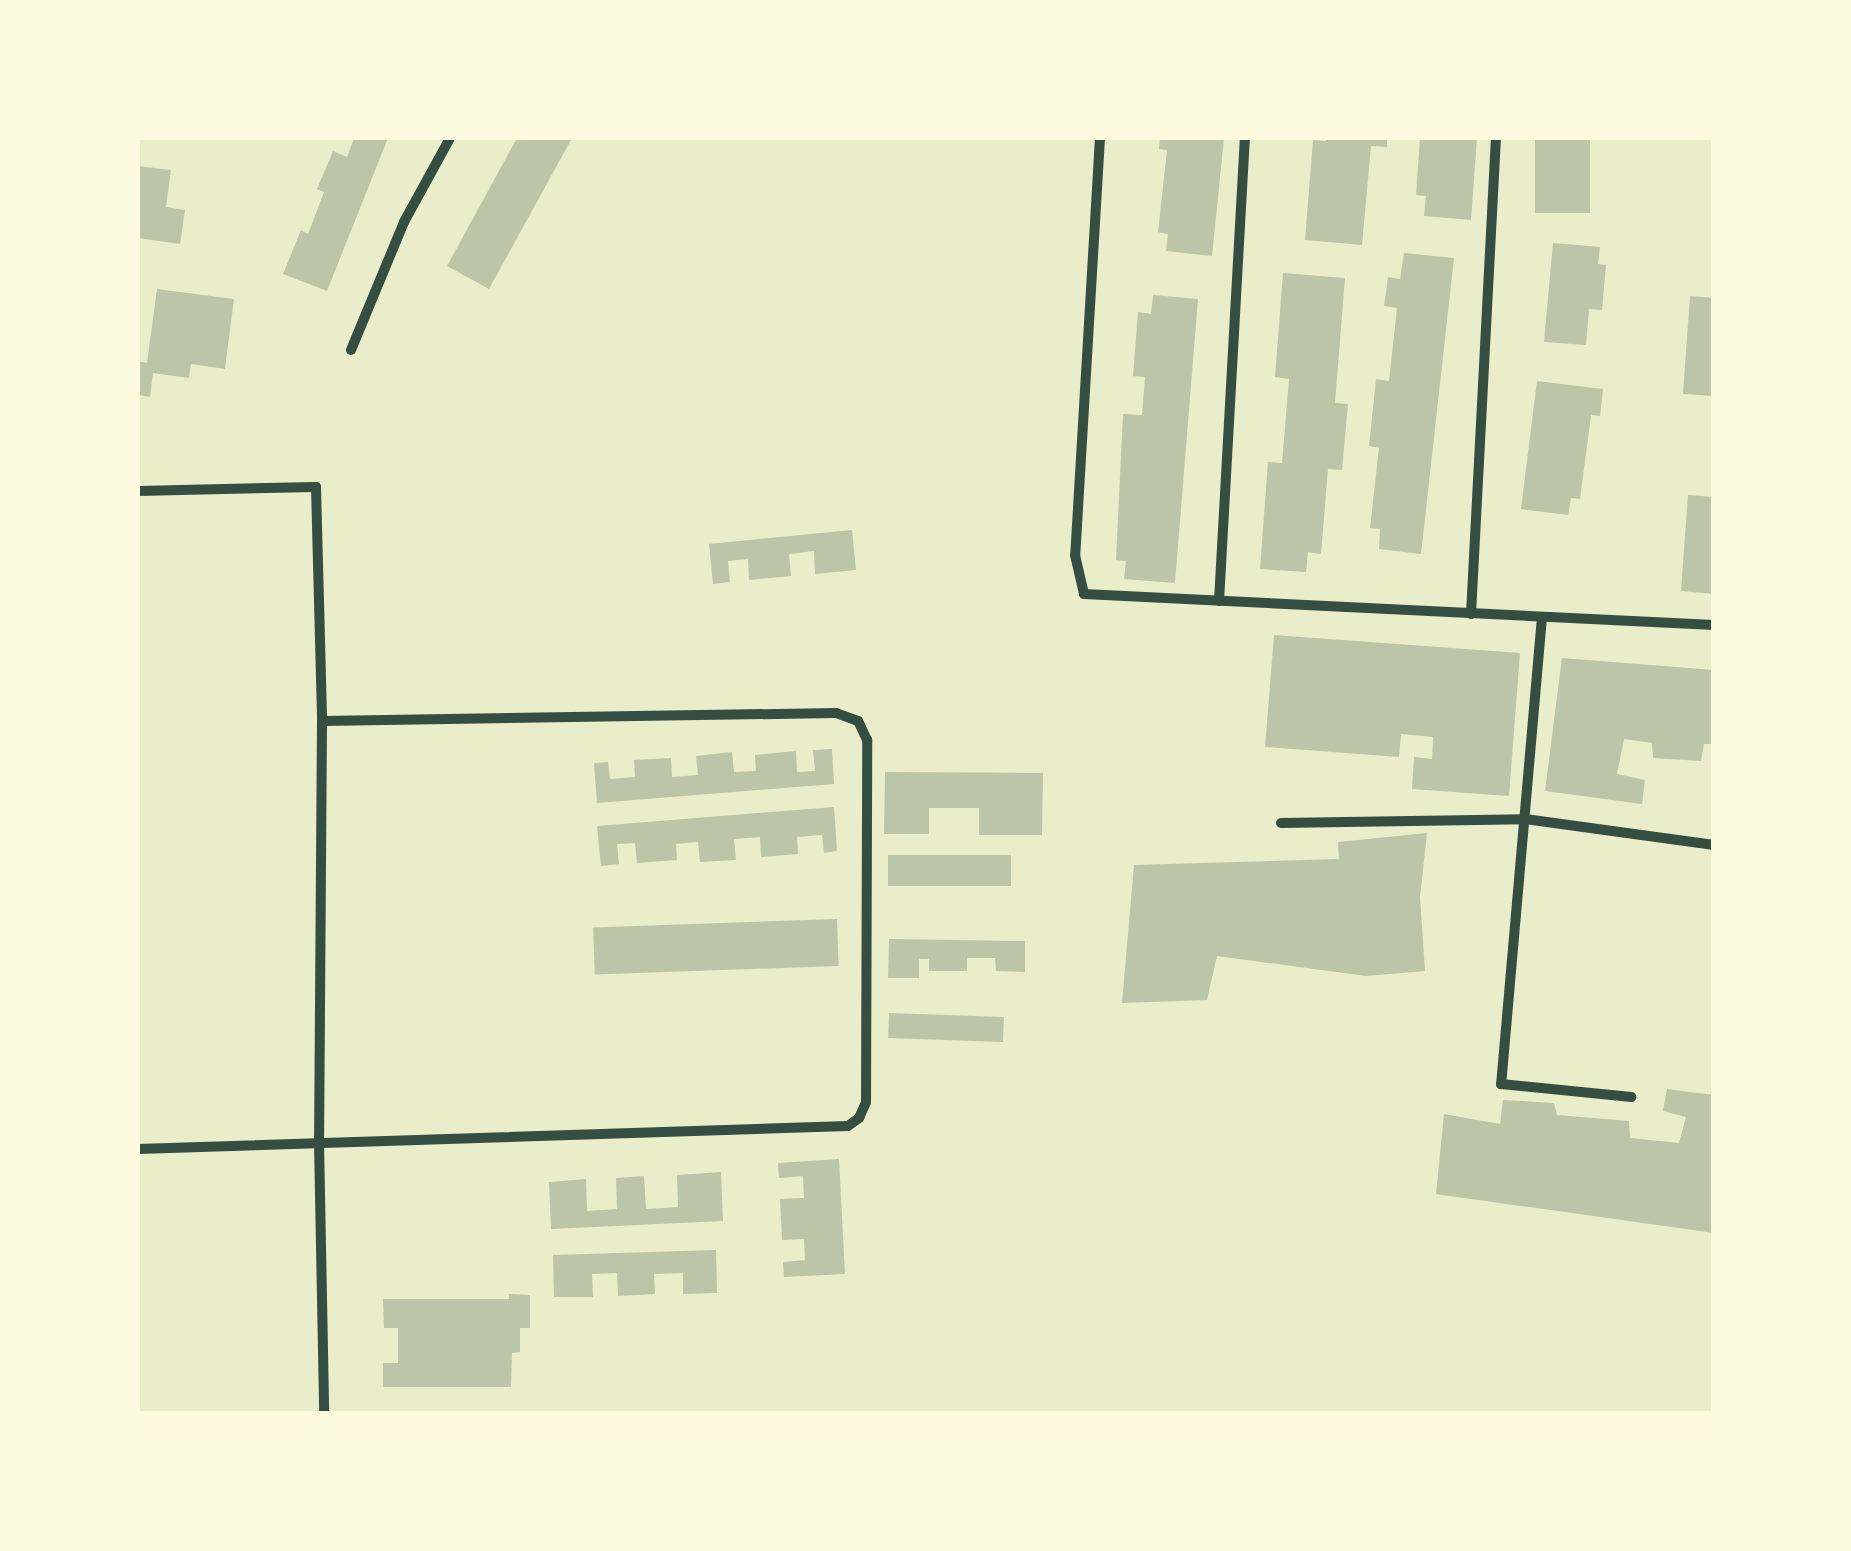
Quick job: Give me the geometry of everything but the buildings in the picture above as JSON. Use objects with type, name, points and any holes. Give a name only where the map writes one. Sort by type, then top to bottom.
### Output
[{"type":"street","points":[[351,350],[404,222],[450,138]]},
{"type":"street","points":[[1100,138],[1075,554],[1084,594],[1714,625]]},
{"type":"street","points":[[1219,601],[1245,138]]},
{"type":"street","points":[[1471,614],[1496,138]]},
{"type":"street","points":[[138,492],[316,487],[322,722],[318,1142],[324,1414]]},
{"type":"street","points":[[1542,617],[1500,1084],[1630,1097]]},
{"type":"street","points":[[138,1149],[848,1126],[859,1118],[866,1102],[867,740],[858,721],[836,712],[322,722]]},
{"type":"street","points":[[1281,824],[1525,818],[1714,845]]}]
